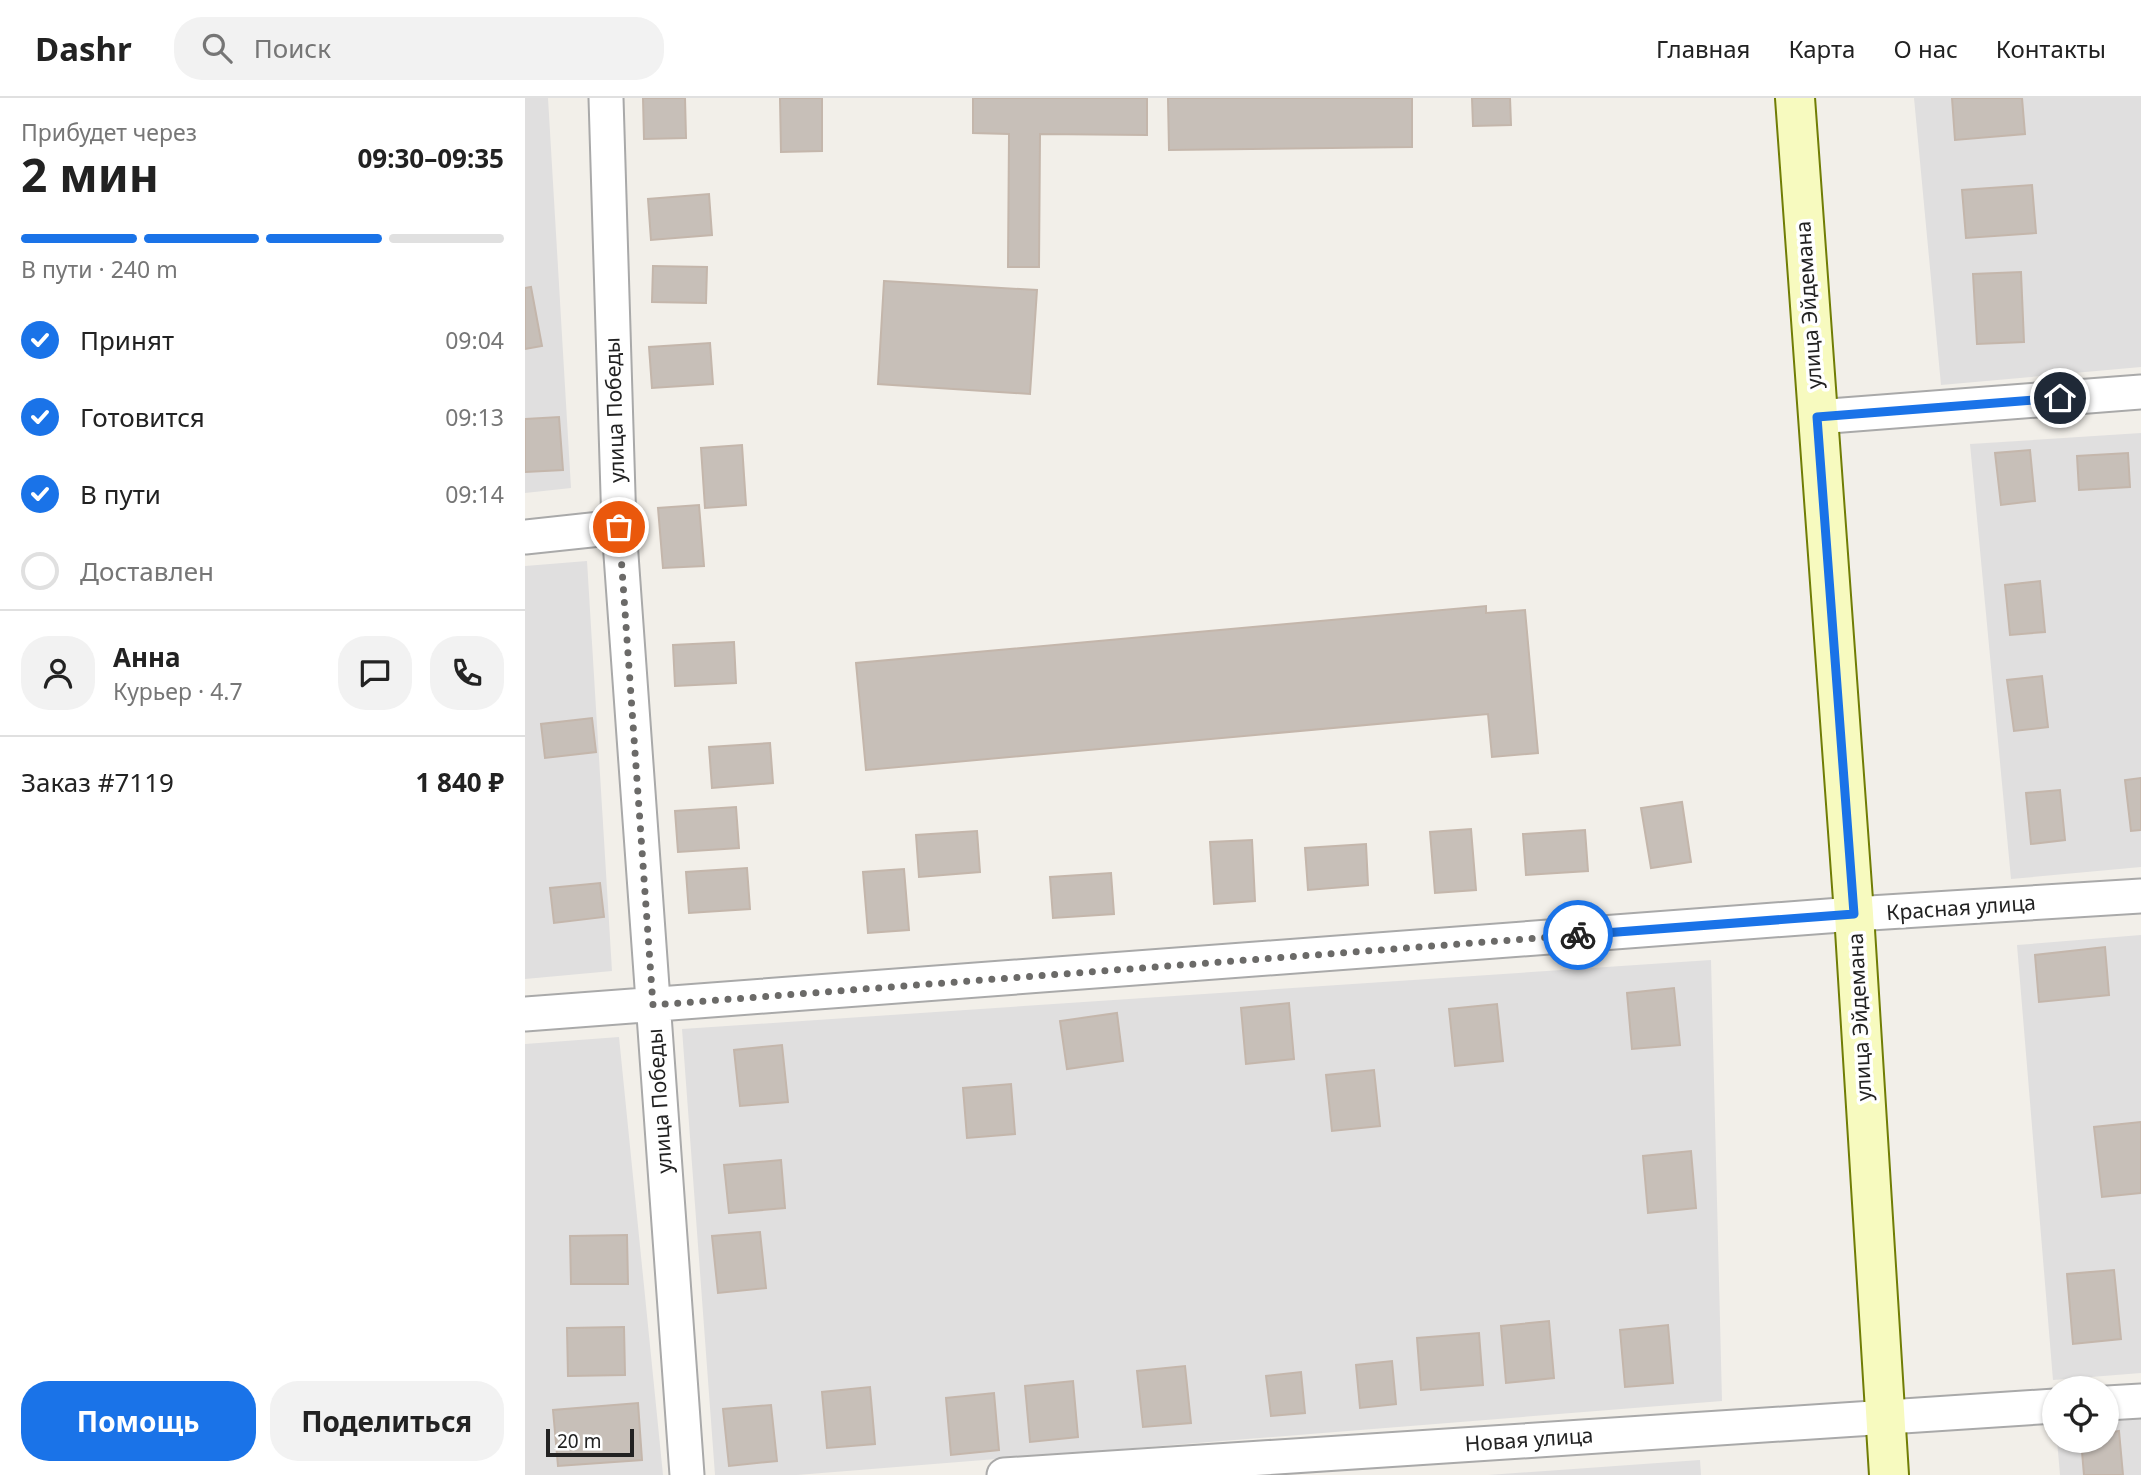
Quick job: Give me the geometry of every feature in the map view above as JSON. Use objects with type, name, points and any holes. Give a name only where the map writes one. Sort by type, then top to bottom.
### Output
[{"type":"main road","name":"улица Эйдемана","points":[[1795,98],[1854,914],[1889,1475]]},
{"type":"street","name":"улица Победы","points":[[606,98],[619,527],[687,1475]]},
{"type":"street","points":[[1817,417],[2141,392]]},
{"type":"street","points":[[525,537],[619,527]]},
{"type":"street","name":"Красная улица","points":[[525,1014],[1854,914],[2141,896]]},
{"type":"street","points":[[2119,1402],[2141,1401]]},
{"type":"street","name":"Новая улица","points":[[1004,1475],[2042,1407]]},
{"type":"shaded area","points":[[525,98],[548,98],[571,488],[525,493]]},
{"type":"shaded area","points":[[1914,98],[2141,98],[2141,367],[1941,385]]},
{"type":"shaded area","points":[[2141,433],[2141,867],[2011,879],[1970,444]]},
{"type":"shaded area","points":[[587,561],[612,971],[525,979],[525,566]]},
{"type":"shaded area","points":[[2141,935],[2141,1373],[2053,1376],[2017,945]]},
{"type":"shaded area","points":[[1711,960],[1722,1401],[797,1475],[715,1475],[682,1029]]},
{"type":"shaded area","points":[[619,1037],[663,1475],[525,1475],[525,1044]]},
{"type":"shaded area","points":[[2141,1415],[2141,1475],[2060,1475],[2058,1453],[2119,1453],[2119,1416]]},
{"type":"shaded area","points":[[1700,1460],[1701,1475],[1488,1475]]},
{"type":"building","points":[[643,98],[685,98],[686,138],[644,139]]},
{"type":"building","points":[[780,98],[822,98],[822,151],[781,152]]},
{"type":"building","points":[[973,98],[1147,98],[1147,135],[1040,134],[1039,267],[1008,267],[1009,134],[973,133]]},
{"type":"building","points":[[1168,98],[1412,98],[1412,147],[1169,150]]},
{"type":"building","points":[[1472,98],[1510,98],[1511,125],[1473,126]]},
{"type":"building","points":[[1952,98],[2022,98],[2025,134],[1955,140]]},
{"type":"building","points":[[2032,185],[2036,233],[1966,238],[1962,190]]},
{"type":"building","points":[[709,194],[712,235],[651,240],[648,199]]},
{"type":"building","points":[[653,266],[707,267],[706,303],[652,302]]},
{"type":"building","points":[[2021,272],[2024,342],[1977,344],[1973,274]]},
{"type":"building","points":[[884,281],[1037,290],[1030,394],[878,384]]},
{"type":"building","points":[[531,287],[542,346],[525,349],[525,288]]},
{"type":"building","points":[[710,343],[713,384],[652,388],[649,347]]},
{"type":"building","points":[[559,417],[563,470],[525,472],[525,419]]},
{"type":"building","points":[[742,445],[746,505],[705,508],[701,448]]},
{"type":"building","points":[[2030,450],[2035,501],[2001,505],[1995,453]]},
{"type":"building","points":[[2128,453],[2130,487],[2079,490],[2077,456]]},
{"type":"building","points":[[699,505],[704,566],[663,568],[658,508]]},
{"type":"building","points":[[2040,581],[2045,632],[2010,635],[2005,585]]},
{"type":"building","points":[[1486,606],[1486,613],[1525,610],[1538,753],[1492,757],[1488,714],[866,770],[856,663]]},
{"type":"building","points":[[734,642],[736,683],[675,686],[673,645]]},
{"type":"building","points":[[2042,676],[2048,727],[2014,731],[2007,680]]},
{"type":"building","points":[[592,718],[596,752],[545,758],[541,724]]},
{"type":"building","points":[[770,743],[773,783],[712,788],[709,747]]},
{"type":"building","points":[[2141,778],[2141,830],[2131,831],[2125,780]]},
{"type":"building","points":[[2060,790],[2065,840],[2031,844],[2026,793]]},
{"type":"building","points":[[1682,802],[1691,862],[1651,868],[1641,808]]},
{"type":"building","points":[[736,807],[739,848],[678,852],[675,811]]},
{"type":"building","points":[[1471,829],[1476,890],[1435,893],[1430,832]]},
{"type":"building","points":[[1585,830],[1588,871],[1526,875],[1523,834]]},
{"type":"building","points":[[977,831],[980,872],[919,877],[916,835]]},
{"type":"building","points":[[1252,840],[1255,901],[1214,904],[1210,842]]},
{"type":"building","points":[[1366,844],[1368,885],[1308,890],[1305,848]]},
{"type":"building","points":[[747,868],[750,909],[689,913],[686,872]]},
{"type":"building","points":[[904,869],[909,930],[868,933],[863,872]]},
{"type":"building","points":[[1111,873],[1114,914],[1053,918],[1050,877]]},
{"type":"building","points":[[600,883],[604,917],[554,923],[550,888]]},
{"type":"building","points":[[2105,947],[2109,995],[2039,1002],[2035,955]]},
{"type":"building","points":[[1674,988],[1680,1045],[1632,1049],[1627,993]]},
{"type":"building","points":[[1289,1003],[1294,1059],[1246,1064],[1241,1008]]},
{"type":"building","points":[[1497,1004],[1503,1061],[1455,1066],[1449,1009]]},
{"type":"building","points":[[1117,1013],[1123,1061],[1067,1069],[1060,1021]]},
{"type":"building","points":[[782,1045],[788,1102],[740,1106],[734,1050]]},
{"type":"building","points":[[1374,1070],[1380,1126],[1332,1131],[1326,1075]]},
{"type":"building","points":[[1011,1084],[1015,1134],[967,1138],[963,1088]]},
{"type":"building","points":[[2141,1122],[2141,1193],[2102,1197],[2094,1127]]},
{"type":"building","points":[[1691,1151],[1696,1208],[1648,1213],[1643,1156]]},
{"type":"building","points":[[781,1160],[785,1208],[729,1213],[724,1165]]},
{"type":"building","points":[[760,1232],[766,1288],[718,1293],[712,1236]]},
{"type":"building","points":[[627,1235],[628,1284],[571,1284],[570,1236]]},
{"type":"building","points":[[2114,1270],[2121,1339],[2073,1344],[2067,1274]]},
{"type":"building","points":[[1549,1321],[1554,1378],[1506,1383],[1501,1326]]},
{"type":"building","points":[[1668,1325],[1673,1383],[1625,1387],[1620,1330]]},
{"type":"building","points":[[624,1327],[625,1375],[568,1376],[567,1328]]},
{"type":"building","points":[[1479,1333],[1483,1385],[1421,1390],[1417,1338]]},
{"type":"building","points":[[1392,1361],[1396,1404],[1360,1408],[1356,1365]]},
{"type":"building","points":[[1185,1366],[1191,1423],[1143,1427],[1137,1371]]},
{"type":"building","points":[[1301,1372],[1305,1413],[1271,1416],[1266,1376]]},
{"type":"building","points":[[1073,1381],[1078,1437],[1030,1442],[1025,1386]]},
{"type":"building","points":[[870,1387],[875,1444],[827,1448],[822,1392]]},
{"type":"building","points":[[994,1393],[999,1450],[951,1455],[946,1398]]},
{"type":"building","points":[[638,1403],[642,1460],[558,1466],[553,1410]]},
{"type":"building","points":[[771,1405],[777,1461],[729,1466],[723,1409]]},
{"type":"building","points":[[2119,1431],[2123,1475],[2084,1475],[2082,1453],[2119,1453]]},
{"type":"way so far","points":[[619,527],[653,1005],[1578,935]]},
{"type":"route","points":[[1578,935],[1854,914],[1817,417],[2060,398]]}]
